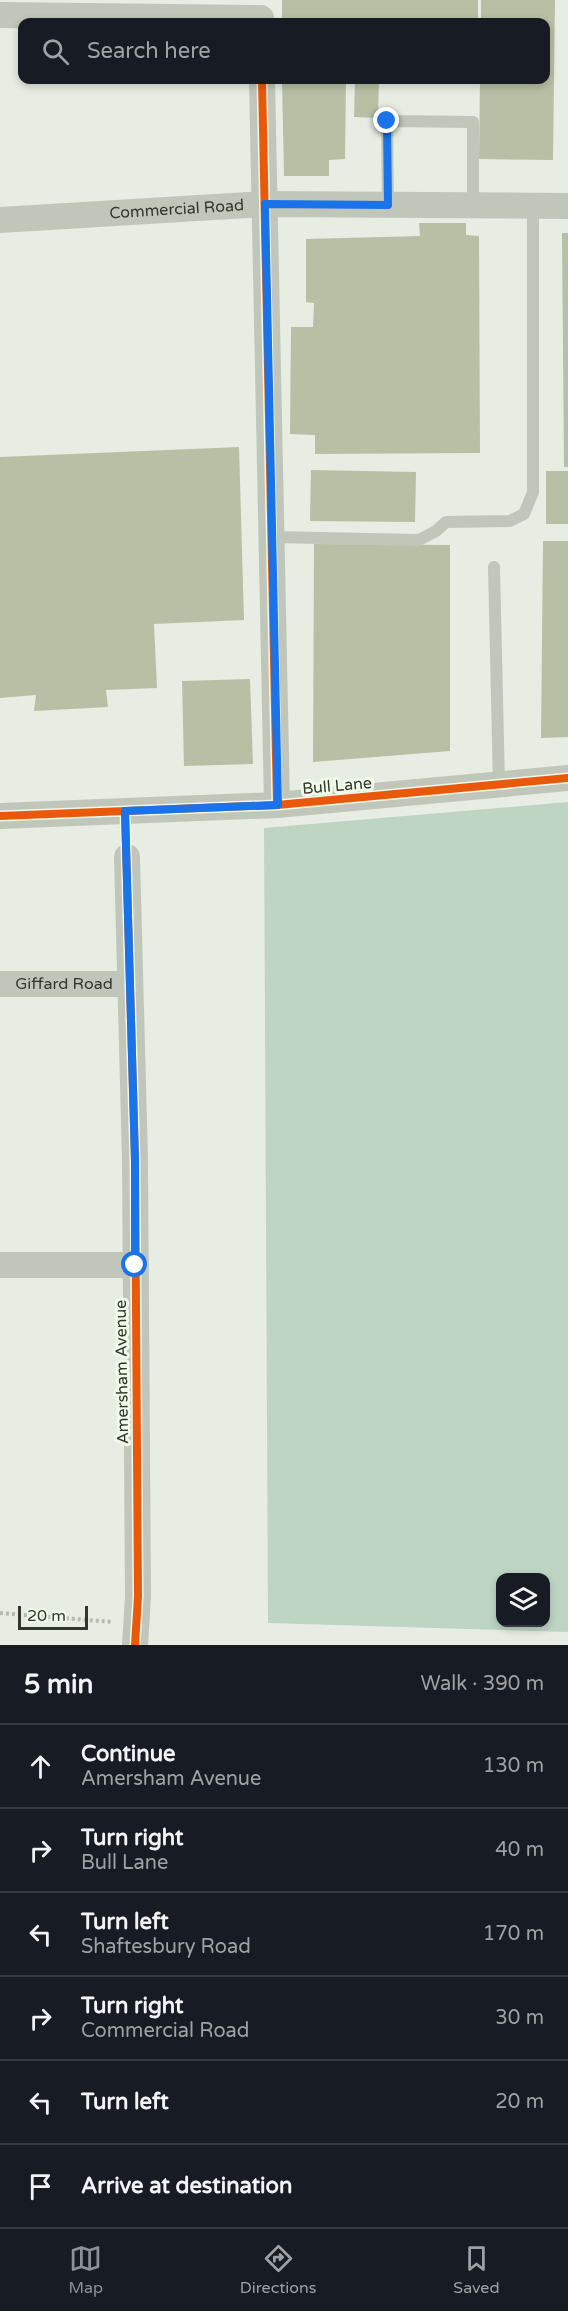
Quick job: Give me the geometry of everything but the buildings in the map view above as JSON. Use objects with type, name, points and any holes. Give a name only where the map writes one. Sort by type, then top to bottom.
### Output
[{"type":"street","points":[[0,15],[261,14]]},
{"type":"street","points":[[262,84],[278,805]]},
{"type":"street","name":"Commercial Road","points":[[0,220],[265,204],[568,206]]},
{"type":"street","name":"Bull Lane","points":[[0,816],[278,805],[568,778]]},
{"type":"street","name":"Amersham Avenue","points":[[127,857],[135,1160],[138,1585],[135,1634]]},
{"type":"street","name":"Giffard Road","points":[[0,984],[129,984]]},
{"type":"street","points":[[0,1265],[135,1265]]},
{"type":"lane","points":[[388,205],[387,121],[473,122],[472,205]]},
{"type":"lane","points":[[272,537],[419,540],[436,531],[446,522],[510,521],[524,514],[533,492],[533,205]]},
{"type":"lane","points":[[494,567],[499,785]]},
{"type":"path","points":[[0,1613],[135,1634]]},
{"type":"green space","points":[[568,802],[568,1632],[268,1623],[264,828]]},
{"type":"cycle path","points":[[262,84],[277,805]]},
{"type":"cycle path","points":[[0,816],[277,805],[568,778]]},
{"type":"cycle path","points":[[125,811],[135,1160],[138,1597],[135,1645]]},
{"type":"route","points":[[135,1265],[135,1160],[125,811],[278,805],[265,204],[388,205],[387,121]]}]
